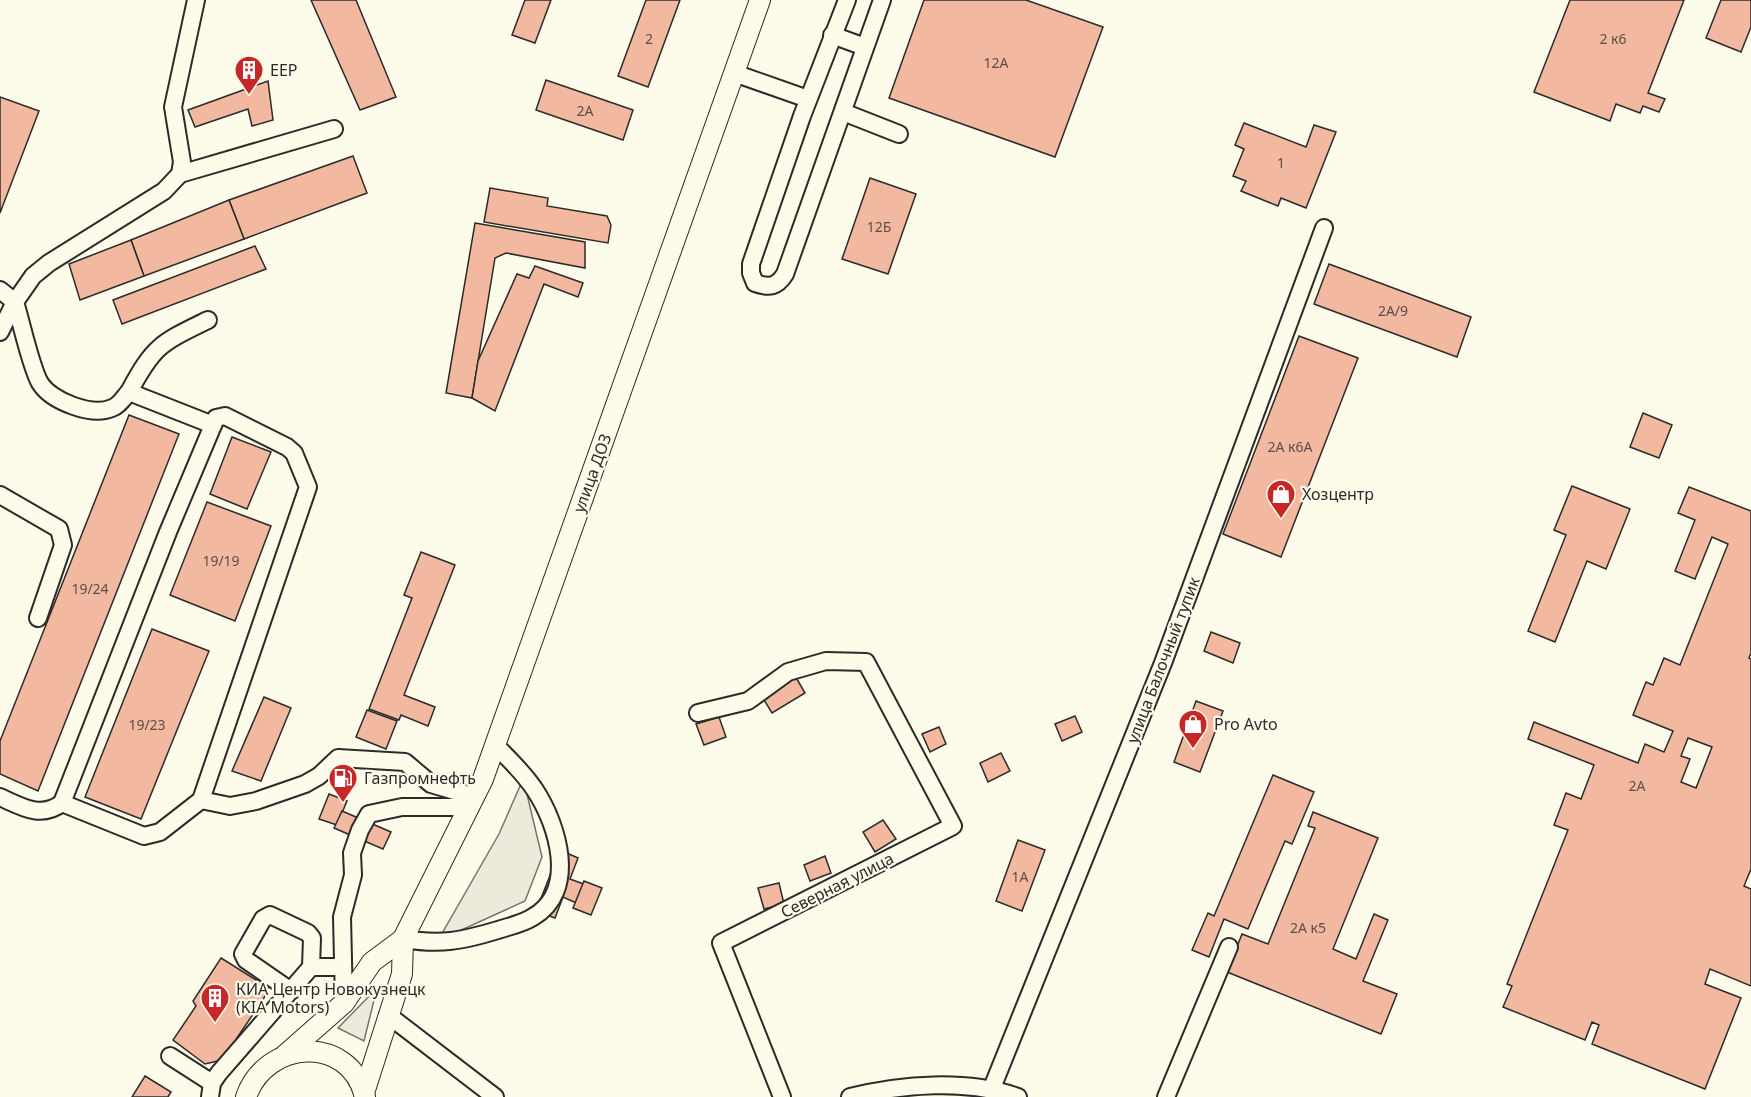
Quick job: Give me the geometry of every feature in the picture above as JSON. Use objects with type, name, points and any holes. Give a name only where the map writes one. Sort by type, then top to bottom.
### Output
[{"type":"main road","name":"улица ДОЗ","points":[[404,939],[472,802],[495,745],[760,0]]},
{"type":"main road","points":[[246,1094],[265,1066],[285,1054],[344,1003],[372,962],[404,939]]},
{"type":"main road","points":[[364,1095],[402,974],[404,939]]},
{"type":"main road","points":[[285,1054],[307,1051],[329,1056],[348,1068],[364,1095]]},
{"type":"street","points":[[180,174],[182,162],[173,107],[196,0]]},
{"type":"street","points":[[847,0],[808,99],[751,264],[751,273],[755,283],[766,287],[774,286],[785,273],[882,0]]},
{"type":"street","points":[[832,35],[865,47]]},
{"type":"street","points":[[734,73],[808,99]]},
{"type":"street","points":[[843,112],[899,134]]},
{"type":"street","points":[[0,332],[15,302],[33,276],[49,263],[164,191],[180,174],[334,129]]},
{"type":"street","name":"улица Балочный тупик","points":[[992,1088],[1163,663],[1324,228]]},
{"type":"street","points":[[0,290],[15,302],[40,382],[52,395],[88,410],[99,411],[113,408],[129,392],[152,352],[168,339],[208,320]]},
{"type":"street","points":[[129,392],[213,425]]},
{"type":"street","points":[[0,797],[32,811],[52,810],[62,803],[168,532],[216,418],[225,416],[287,447],[294,453],[308,487],[201,800],[160,832],[144,836],[62,803]]},
{"type":"street","points":[[0,495],[59,529],[63,544],[38,618]]},
{"type":"street","name":"Северная улица","points":[[698,713],[748,701],[788,672],[826,661],[866,663],[953,826],[721,943],[782,1097]]},
{"type":"street","points":[[404,939],[434,943],[460,941],[518,924],[534,917],[547,906],[558,882],[562,861],[559,847],[536,792],[495,745]]},
{"type":"street","points":[[201,800],[230,806],[256,801],[305,784],[319,776],[327,765],[338,758],[405,762],[431,784],[472,802]]},
{"type":"street","points":[[344,1003],[342,917],[353,875],[352,854],[360,830],[369,814],[402,807],[472,802]]},
{"type":"street","points":[[170,1056],[211,1090],[311,967],[313,944],[308,933],[270,915],[263,919],[243,954],[246,960],[291,991]]},
{"type":"street","points":[[1166,1097],[1229,947]]},
{"type":"street","points":[[311,967],[343,966]]},
{"type":"street","points":[[388,1015],[495,1097]]},
{"type":"street","points":[[850,1097],[919,1087],[992,1088],[1018,1097]]},
{"type":"shaded area","points":[[520,786],[526,790],[542,857],[525,901],[446,937],[440,937],[499,834]]},
{"type":"shaded area","points":[[377,988],[364,1041],[338,1028]]},
{"type":"building","points":[[311,0],[356,0],[396,97],[360,110]]},
{"type":"building","points":[[525,0],[551,0],[535,43],[512,35]]},
{"type":"building","points":[[646,0],[680,0],[648,87],[618,76]]},
{"type":"building","points":[[924,0],[1026,0],[1103,27],[1055,157],[889,98]]},
{"type":"building","points":[[1570,0],[1684,0],[1648,93],[1665,99],[1659,112],[1643,106],[1640,113],[1616,104],[1610,121],[1534,92]]},
{"type":"building","points":[[1721,0],[1751,0],[1751,27],[1741,52],[1706,38]]},
{"type":"building","points":[[546,80],[633,110],[623,140],[536,110]]},
{"type":"building","name":"EEP","points":[[268,81],[273,120],[252,126],[248,109],[195,127],[188,110]]},
{"type":"building","points":[[0,97],[39,111],[0,213]]},
{"type":"building","points":[[1244,123],[1306,147],[1314,125],[1336,132],[1306,208],[1281,198],[1278,206],[1241,191],[1246,181],[1233,176],[1244,149],[1235,145]]},
{"type":"building","points":[[353,156],[367,193],[244,239],[229,200]]},
{"type":"building","points":[[870,178],[916,194],[888,274],[842,259]]},
{"type":"building","points":[[490,188],[548,198],[547,206],[607,216],[611,225],[608,243],[484,222]]},
{"type":"building","points":[[229,200],[244,239],[144,276],[131,240]]},
{"type":"building","points":[[475,223],[585,242],[585,268],[506,253],[495,258],[472,398],[446,393]]},
{"type":"building","points":[[131,240],[144,276],[80,300],[69,264]]},
{"type":"building","points":[[255,246],[266,269],[122,324],[113,300]]},
{"type":"building","points":[[1329,264],[1471,317],[1457,357],[1314,304]]},
{"type":"building","points":[[535,266],[583,283],[578,297],[544,284],[495,411],[472,398],[478,361],[517,274],[529,278]]},
{"type":"building","points":[[1299,336],[1358,358],[1281,557],[1223,534]]},
{"type":"building","points":[[1643,413],[1672,425],[1659,458],[1630,447]]},
{"type":"building","points":[[129,415],[179,434],[38,791],[0,774],[0,741]]},
{"type":"building","points":[[232,437],[271,452],[247,509],[210,494]]},
{"type":"building","points":[[1572,486],[1630,509],[1606,569],[1587,561],[1555,642],[1528,631],[1566,535],[1554,530]]},
{"type":"building","points":[[1689,487],[1751,511],[1751,653],[1749,658],[1751,659],[1751,869],[1744,886],[1751,889],[1751,986],[1710,969],[1705,984],[1741,998],[1705,1089],[1592,1044],[1599,1025],[1592,1022],[1585,1040],[1503,1007],[1512,986],[1507,984],[1568,830],[1554,825],[1566,793],[1581,799],[1594,765],[1528,739],[1534,722],[1638,763],[1645,744],[1664,752],[1673,731],[1633,715],[1646,682],[1653,685],[1664,658],[1680,665],[1728,544],[1712,537],[1695,579],[1675,571],[1695,520],[1678,513]],"holes":[[[1688,738],[1712,747],[1696,788],[1681,782],[1690,759],[1681,756]]]},
{"type":"building","points":[[207,502],[271,526],[235,621],[170,595]]},
{"type":"building","points":[[421,552],[455,565],[404,695],[435,707],[428,726],[401,715],[399,720],[369,709],[412,598],[404,595]]},
{"type":"building","points":[[152,629],[209,651],[141,819],[85,797]]},
{"type":"building","points":[[1211,632],[1240,643],[1233,663],[1204,651]]},
{"type":"building","points":[[794,674],[805,693],[772,713],[761,695]]},
{"type":"building","points":[[264,697],[291,708],[261,781],[232,771]]},
{"type":"building","points":[[1196,701],[1223,711],[1200,772],[1174,762]]},
{"type":"building","points":[[367,710],[397,721],[386,749],[356,737]]},
{"type":"building","points":[[1075,716],[1082,732],[1062,741],[1055,724]]},
{"type":"building","points":[[719,717],[726,737],[704,745],[696,724]]},
{"type":"building","points":[[939,727],[946,744],[930,752],[922,734]]},
{"type":"building","points":[[1001,753],[1010,771],[988,782],[980,763]]},
{"type":"building","points":[[1273,775],[1314,792],[1292,844],[1285,841],[1248,929],[1224,919],[1209,957],[1192,950],[1208,913],[1214,916]]},
{"type":"building","points":[[329,794],[347,801],[337,825],[319,819]]},
{"type":"building","points":[[342,811],[391,832],[383,849],[334,828]]},
{"type":"building","points":[[1313,812],[1378,838],[1333,949],[1356,959],[1374,914],[1388,920],[1363,981],[1397,994],[1381,1034],[1227,972],[1242,934],[1268,944],[1315,828],[1308,826]]},
{"type":"building","points":[[883,820],[896,839],[875,852],[863,832]]},
{"type":"building","points":[[1018,840],[1045,850],[1022,911],[996,901]]},
{"type":"building","points":[[560,850],[578,858],[570,879],[589,886],[581,905],[563,897],[555,918],[536,911]]},
{"type":"building","points":[[825,856],[831,873],[810,881],[804,865]]},
{"type":"building","points":[[584,881],[602,888],[591,915],[573,908]]},
{"type":"building","points":[[779,883],[784,904],[764,909],[758,888]]},
{"type":"building","name":"КИА Центр Новокузнецк (KIA Motors)","points":[[221,958],[256,980],[264,979],[269,982],[264,998],[222,1060],[205,1064],[173,1040],[196,1006],[193,1001]]},
{"type":"building","points":[[145,1076],[171,1092],[168,1097],[132,1097]]},
{"type":"place","name":"EEP","points":[[249,96]]},
{"type":"place","name":"Хозцентр","points":[[1281,520]]},
{"type":"place","name":"Pro Аvto","points":[[1193,750]]},
{"type":"place","name":"Газпромнефть","points":[[343,804]]},
{"type":"place","name":"КИА Центр Новокузнецк (KIA Motors)","points":[[215,1024]]}]
